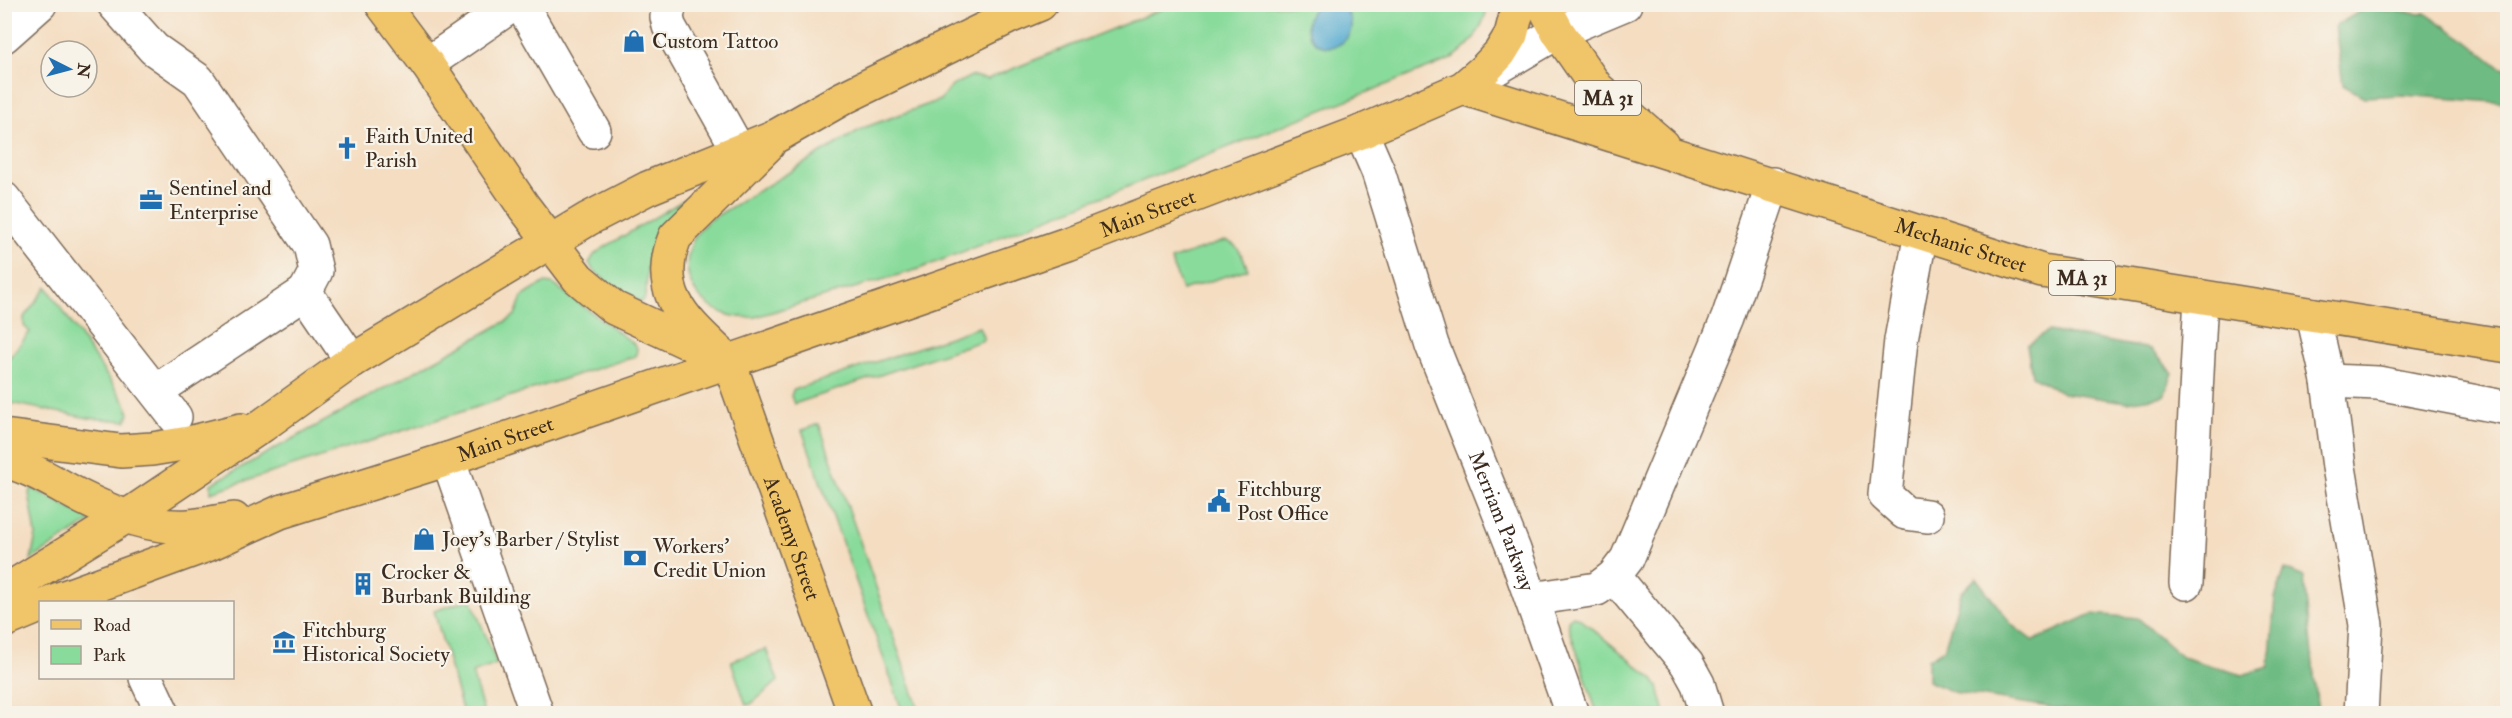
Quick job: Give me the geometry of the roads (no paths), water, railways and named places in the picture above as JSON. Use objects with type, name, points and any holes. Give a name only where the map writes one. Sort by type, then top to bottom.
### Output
[{"type":"main road","points":[[382,4],[427,64],[549,241],[578,278],[614,308],[729,362]]},
{"type":"main road","name":"Main Street","points":[[62,601],[107,593],[280,512],[448,459],[1067,244],[1361,132],[1463,88],[1500,53],[1511,35],[1519,4]]},
{"type":"main road","points":[[4,592],[127,516],[263,425],[352,361],[549,241],[648,188],[778,135],[843,98],[1019,8]]},
{"type":"main road","name":"Mechanic Street","points":[[1551,18],[1597,88],[1671,152]]},
{"type":"main road","name":"Mechanic Street","points":[[1463,88],[1773,184],[1831,205],[2042,271],[2508,346]]},
{"type":"main road","points":[[729,362],[684,318],[673,301],[668,281],[669,253],[675,237],[778,135]]},
{"type":"main road","name":"Academy Street","points":[[729,362],[855,714]]},
{"type":"main road","points":[[4,436],[131,450],[189,443],[263,425]]},
{"type":"main road","name":"Main Street","points":[[4,461],[26,468],[85,499],[147,522],[188,526],[280,512]]},
{"type":"main road","points":[[4,621],[39,606]]},
{"type":"street","points":[[4,36],[40,4]]},
{"type":"street","points":[[114,4],[154,49],[198,80],[310,245],[316,271],[305,292],[156,391]]},
{"type":"street","points":[[427,64],[514,4]]},
{"type":"street","points":[[521,4],[594,130]]},
{"type":"street","points":[[670,4],[667,17],[669,26],[739,151]]},
{"type":"street","points":[[1463,88],[1551,18],[1625,4]]},
{"type":"street","name":"Merriam Parkway","points":[[1361,132],[1382,182],[1432,345],[1532,599],[1597,589],[1614,576],[1627,560],[1728,318],[1773,184]]},
{"type":"street","points":[[4,199],[175,417]]},
{"type":"street","points":[[1921,233],[1901,340],[1885,495],[1905,513],[1927,516]]},
{"type":"street","points":[[305,292],[352,361]]},
{"type":"street","points":[[2186,583],[2201,297]]},
{"type":"street","points":[[2313,315],[2328,381],[2339,467],[2366,625],[2361,714]]},
{"type":"street","points":[[2328,381],[2378,383],[2508,408]]},
{"type":"street","points":[[448,459],[537,714]]},
{"type":"street","points":[[1614,576],[1687,664],[1698,684],[1707,714]]},
{"type":"street","points":[[1532,599],[1572,714]]},
{"type":"street","points":[[146,679],[163,714]]},
{"type":"water","points":[[1329,3],[1338,4],[1345,9],[1350,16],[1350,34],[1345,41],[1338,46],[1329,47],[1320,46],[1313,41],[1308,34],[1307,25],[1308,16],[1313,9],[1320,4]]},
{"type":"place","name":"Custom Tattoo","points":[[634,41]]},
{"type":"place","name":"Faith United Parish","points":[[347,148]]},
{"type":"place","name":"Sentinel and Enterprise","points":[[151,200]]},
{"type":"place","name":"Fitchburg Post Office","points":[[1219,501]]},
{"type":"place","name":"Joey's Barber / Stylist","points":[[424,539]]},
{"type":"place","name":"Workers' Credit Union","points":[[635,558]]},
{"type":"place","name":"Crocker & Burbank Building","points":[[363,584]]},
{"type":"place","name":"Fitchburg Historical Society","points":[[284,642]]}]
